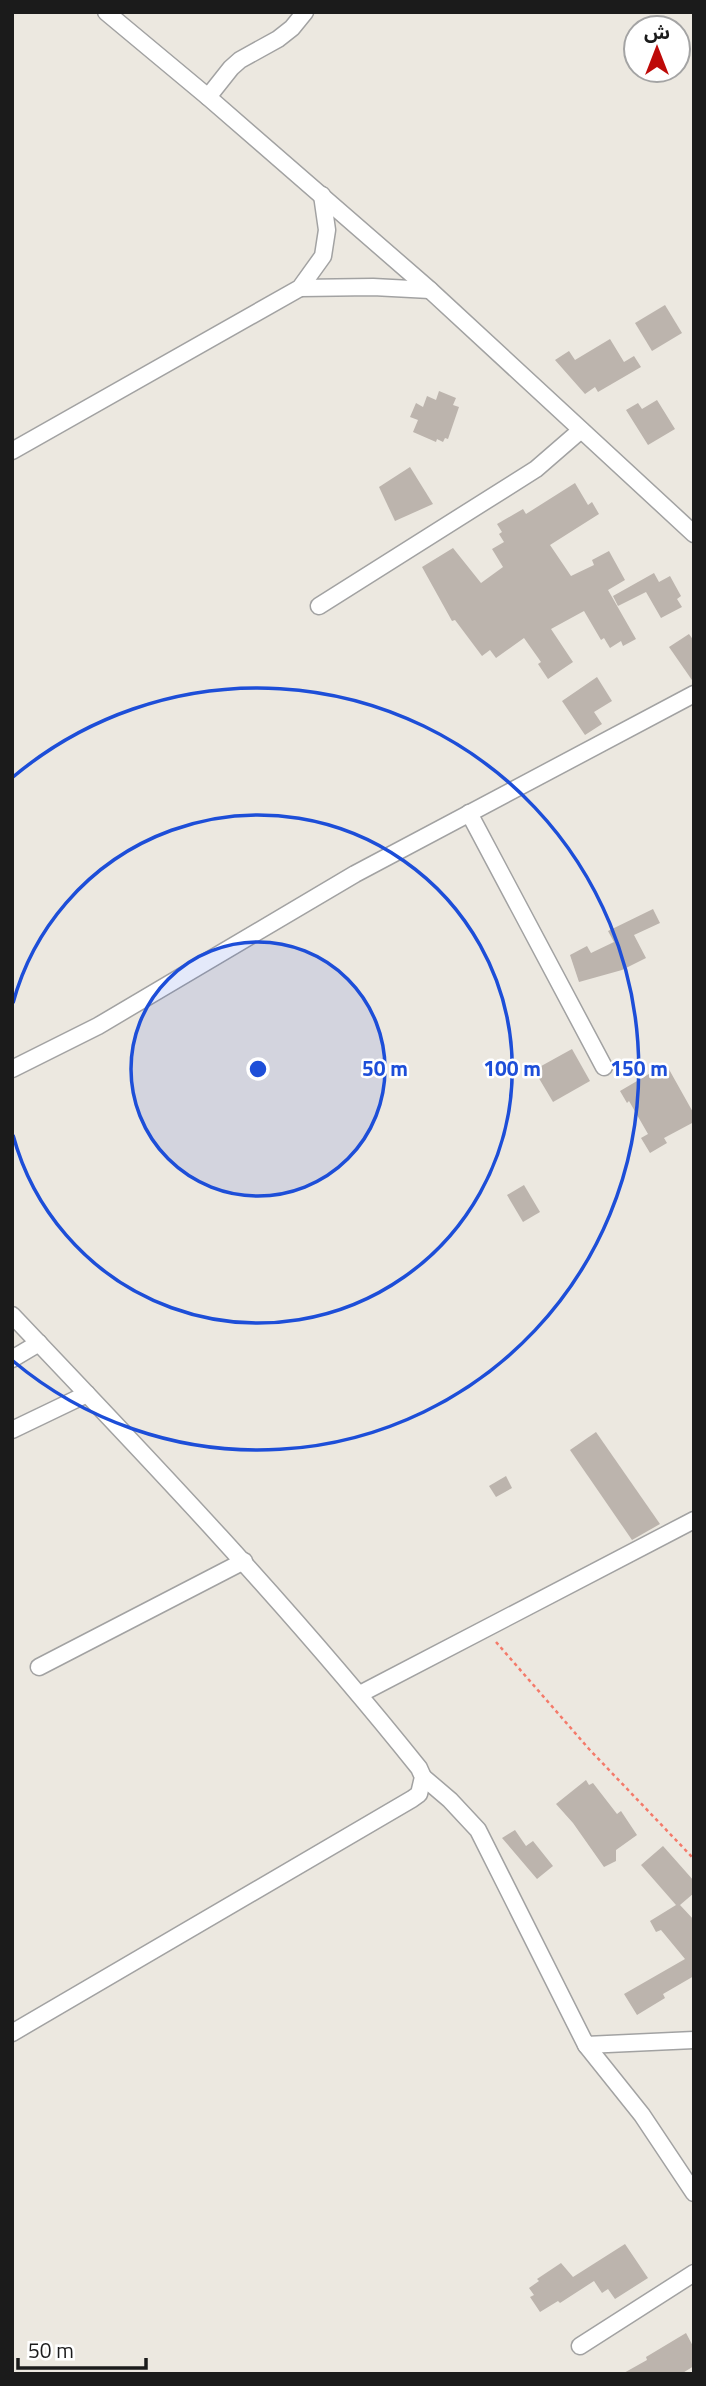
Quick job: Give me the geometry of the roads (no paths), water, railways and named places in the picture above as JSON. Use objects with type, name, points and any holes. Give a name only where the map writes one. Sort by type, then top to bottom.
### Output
[{"type":"street","points":[[106,12],[430,290],[694,534]]},
{"type":"street","points":[[208,97],[240,60],[278,39],[292,28],[305,12]]},
{"type":"street","points":[[12,450],[300,288],[323,256],[327,230],[322,195]]},
{"type":"street","points":[[300,288],[373,287],[430,290]]},
{"type":"street","points":[[319,606],[536,469],[581,430]]},
{"type":"street","points":[[12,1069],[98,1026],[355,874],[694,694]]},
{"type":"street","points":[[469,813],[604,1067]]},
{"type":"street","points":[[12,1315],[244,1561],[360,1694],[423,1776],[478,1830],[586,2045],[642,2115],[694,2193]]},
{"type":"street","points":[[12,1359],[40,1343]]},
{"type":"street","points":[[12,1430],[86,1394]]},
{"type":"street","points":[[360,1694],[694,1520]]},
{"type":"street","points":[[38,1667],[244,1561]]},
{"type":"street","points":[[12,2033],[412,1799],[419,1794],[423,1776]]},
{"type":"street","points":[[586,2045],[694,2040]]},
{"type":"street","points":[[580,2346],[694,2273]]}]
